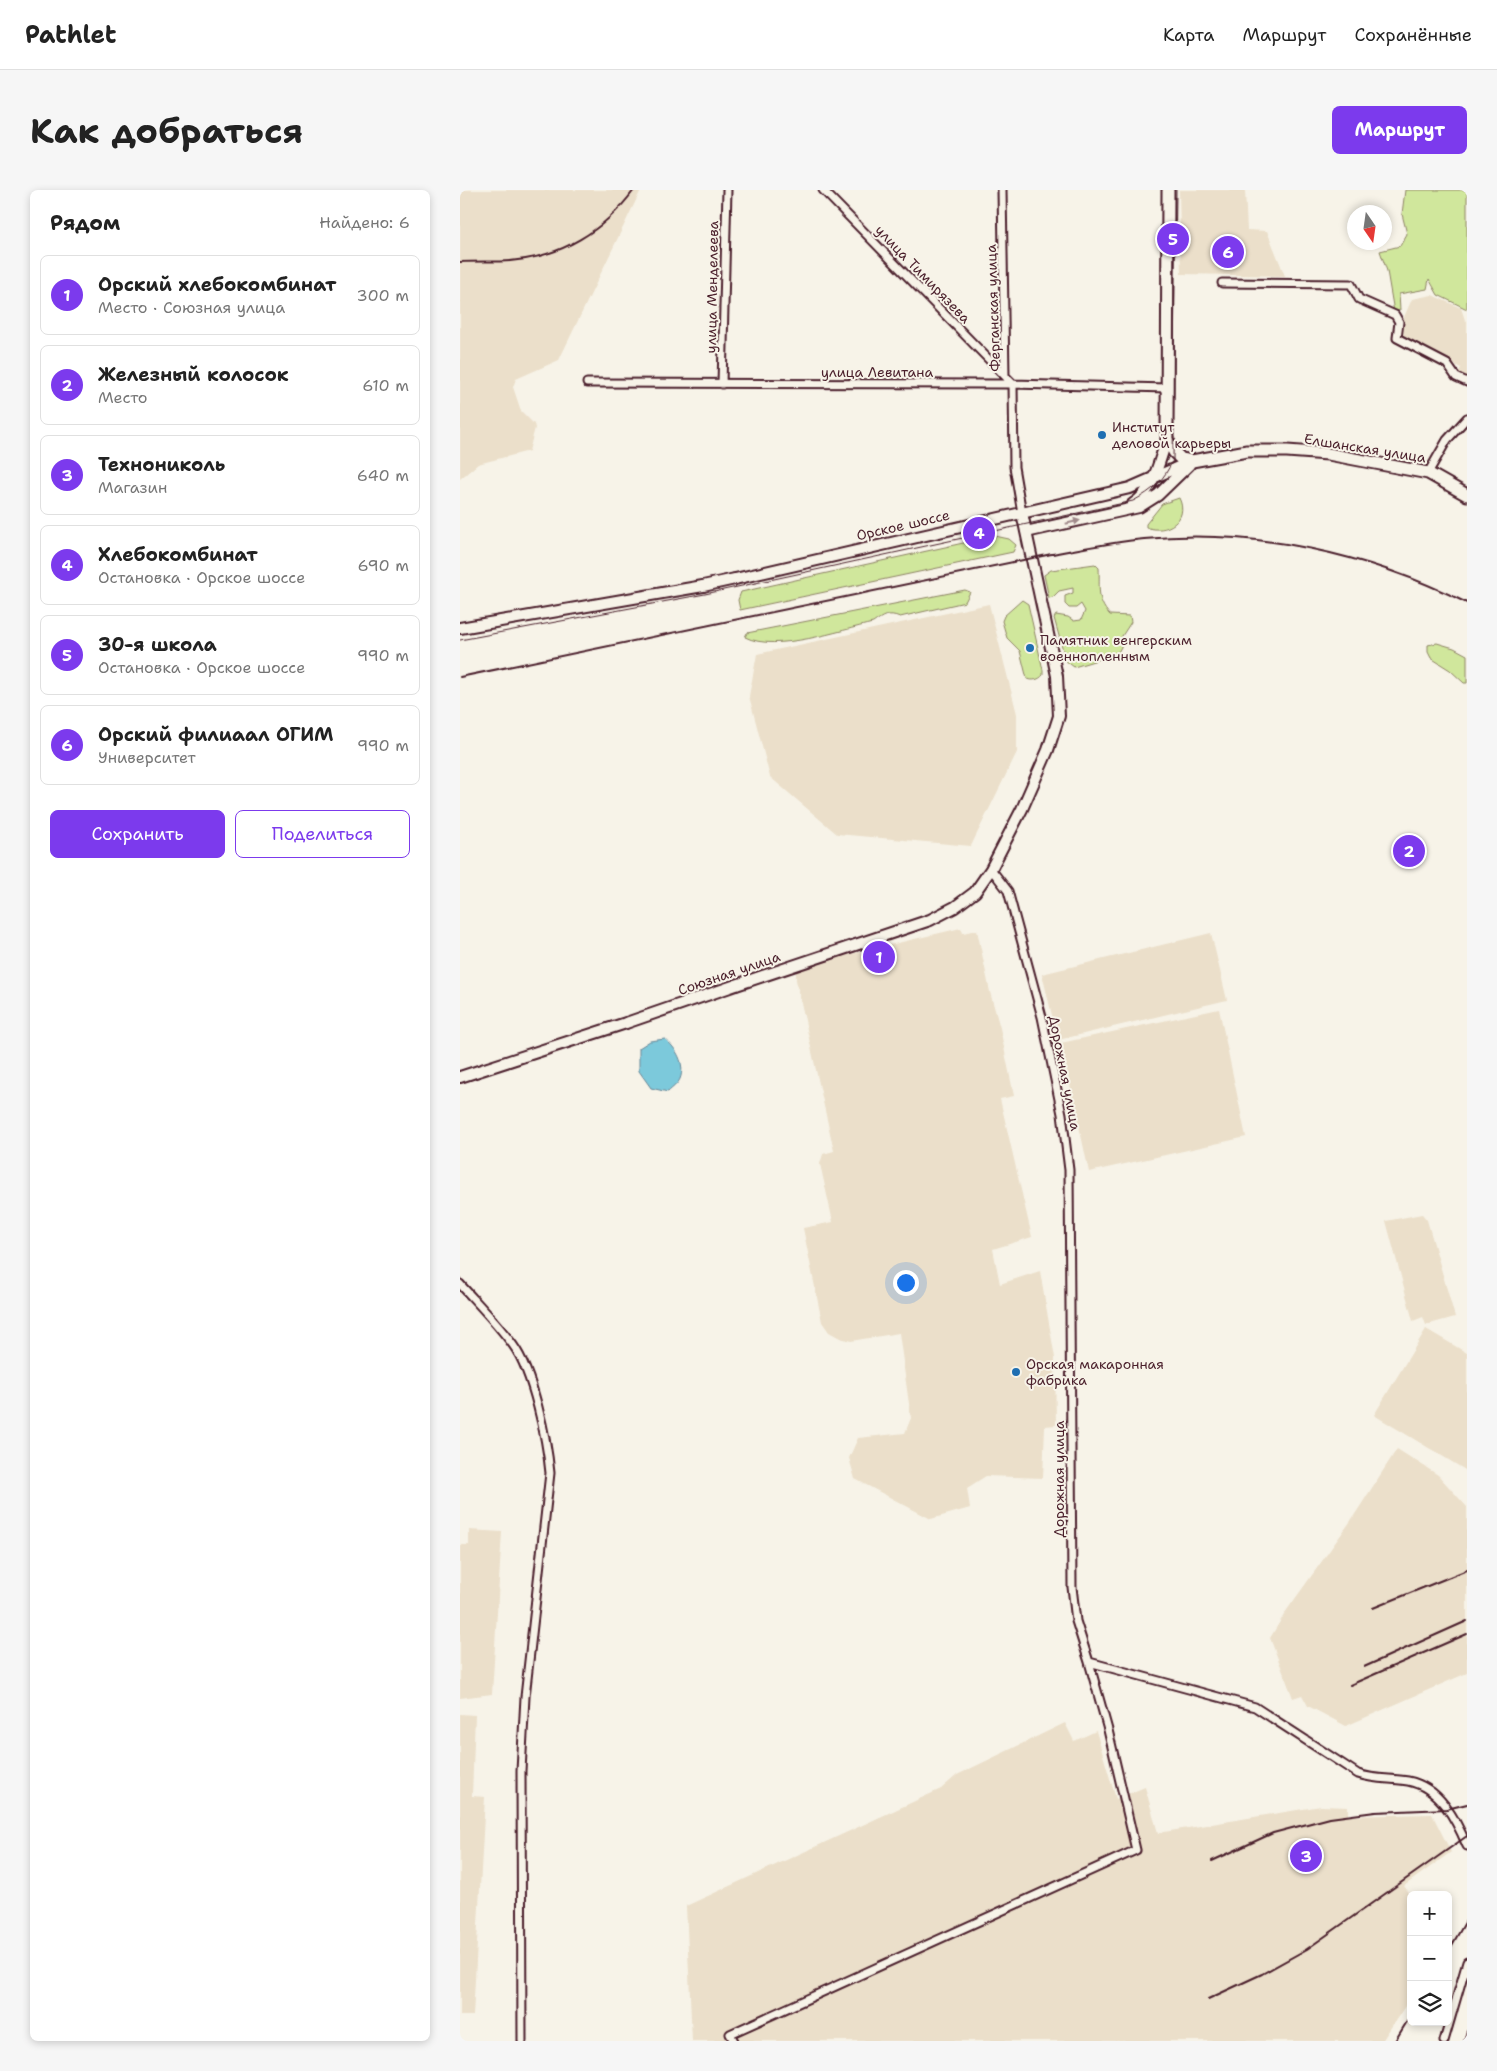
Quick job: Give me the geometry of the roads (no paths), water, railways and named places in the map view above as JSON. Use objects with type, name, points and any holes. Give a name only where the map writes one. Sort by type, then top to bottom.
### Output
[{"type":"main road","points":[[1124,510],[1144,495],[1154,476],[1167,439],[1168,190]]},
{"type":"main road","points":[[1167,439],[1174,452],[1181,459],[1192,461]]},
{"type":"main road","name":"Елшанская улица","points":[[1192,461],[1247,451],[1328,454],[1428,473],[1467,495]]},
{"type":"main road","points":[[1026,532],[1139,507],[1158,494],[1192,461]]},
{"type":"main road","name":"Орское шоссе","points":[[460,628],[735,579],[1130,488],[1192,461]]},
{"type":"main road","name":"Союзная улица","points":[[460,1077],[930,920],[975,892],[991,869],[1022,809],[1048,750],[1059,716],[1057,676],[1022,513]]},
{"type":"street","name":"улица Менделеева","points":[[722,384],[727,190]]},
{"type":"street","name":"улица Тимирязева","points":[[823,190],[1005,376]]},
{"type":"street","name":"Ферганская улица","points":[[1002,190],[1005,376],[1013,384],[1014,467],[1022,513]]},
{"type":"street","points":[[1222,283],[1351,284],[1359,298],[1395,315],[1399,322],[1397,338],[1447,364],[1456,377],[1467,382]]},
{"type":"street","name":"улица Левитана","points":[[587,383],[1013,384],[1167,388]]},
{"type":"street","points":[[1428,473],[1447,440],[1467,418]]},
{"type":"street","name":"Дорожная улица","points":[[734,2041],[730,2034],[1136,1850],[1108,1730],[1076,1621],[1072,1586],[1069,1170],[1062,1114],[1042,1017],[1008,890],[991,869]]},
{"type":"street","points":[[460,1284],[514,1346],[528,1374],[548,1448],[550,1473],[525,1697],[521,1771],[522,2041]]},
{"type":"street","points":[[1089,1662],[1255,1707],[1358,1774],[1370,1778],[1399,1780],[1419,1784],[1443,1803],[1467,1846]]},
{"type":"street","points":[[1444,2041],[1467,1962]]},
{"type":"water","points":[[665,1039],[679,1057],[682,1068],[679,1081],[668,1092],[651,1088],[639,1071],[639,1048],[650,1041]]},
{"type":"tram line","points":[[460,640],[705,594],[1133,501],[1140,497],[1157,484],[1173,460],[1176,190]]},
{"type":"railway","points":[[460,262],[510,261],[547,254],[564,248],[609,218],[634,190]]},
{"type":"railway","points":[[460,677],[1047,555],[1144,539],[1227,537],[1269,541],[1310,548],[1351,558],[1391,571],[1467,603]]},
{"type":"railway","points":[[1373,1608],[1467,1570]]},
{"type":"railway","points":[[1364,1667],[1467,1621]]},
{"type":"railway","points":[[1350,1685],[1467,1634]]},
{"type":"railway","points":[[1212,1861],[1273,1833],[1330,1818],[1375,1812],[1447,1809],[1467,1804]]},
{"type":"railway","points":[[1208,1999],[1262,1974],[1307,1949],[1467,1836]]},
{"type":"railway","points":[[1452,1945],[1467,1919]]},
{"type":"railway","points":[[1395,2041],[1407,2022]]},
{"type":"railway","points":[[1464,2041],[1467,2031]]},
{"type":"place","name":"30-я школа","points":[[1173,239]]},
{"type":"place","name":"Орский филиаал ОГИМ","points":[[1228,252]]},
{"type":"place","name":"Институт деловой карьеры","points":[[1102,435]]},
{"type":"place","name":"Хлебокомбинат","points":[[979,533]]},
{"type":"place","name":"Памятник венгерским военнопленным","points":[[1030,648]]},
{"type":"place","name":"Железный колосок","points":[[1409,851]]},
{"type":"place","name":"Орский хлебокомбинат","points":[[879,957]]},
{"type":"place","name":"Орская макаронная фабрика","points":[[1016,1372]]},
{"type":"place","name":"Технониколь","points":[[1306,1856]]}]
